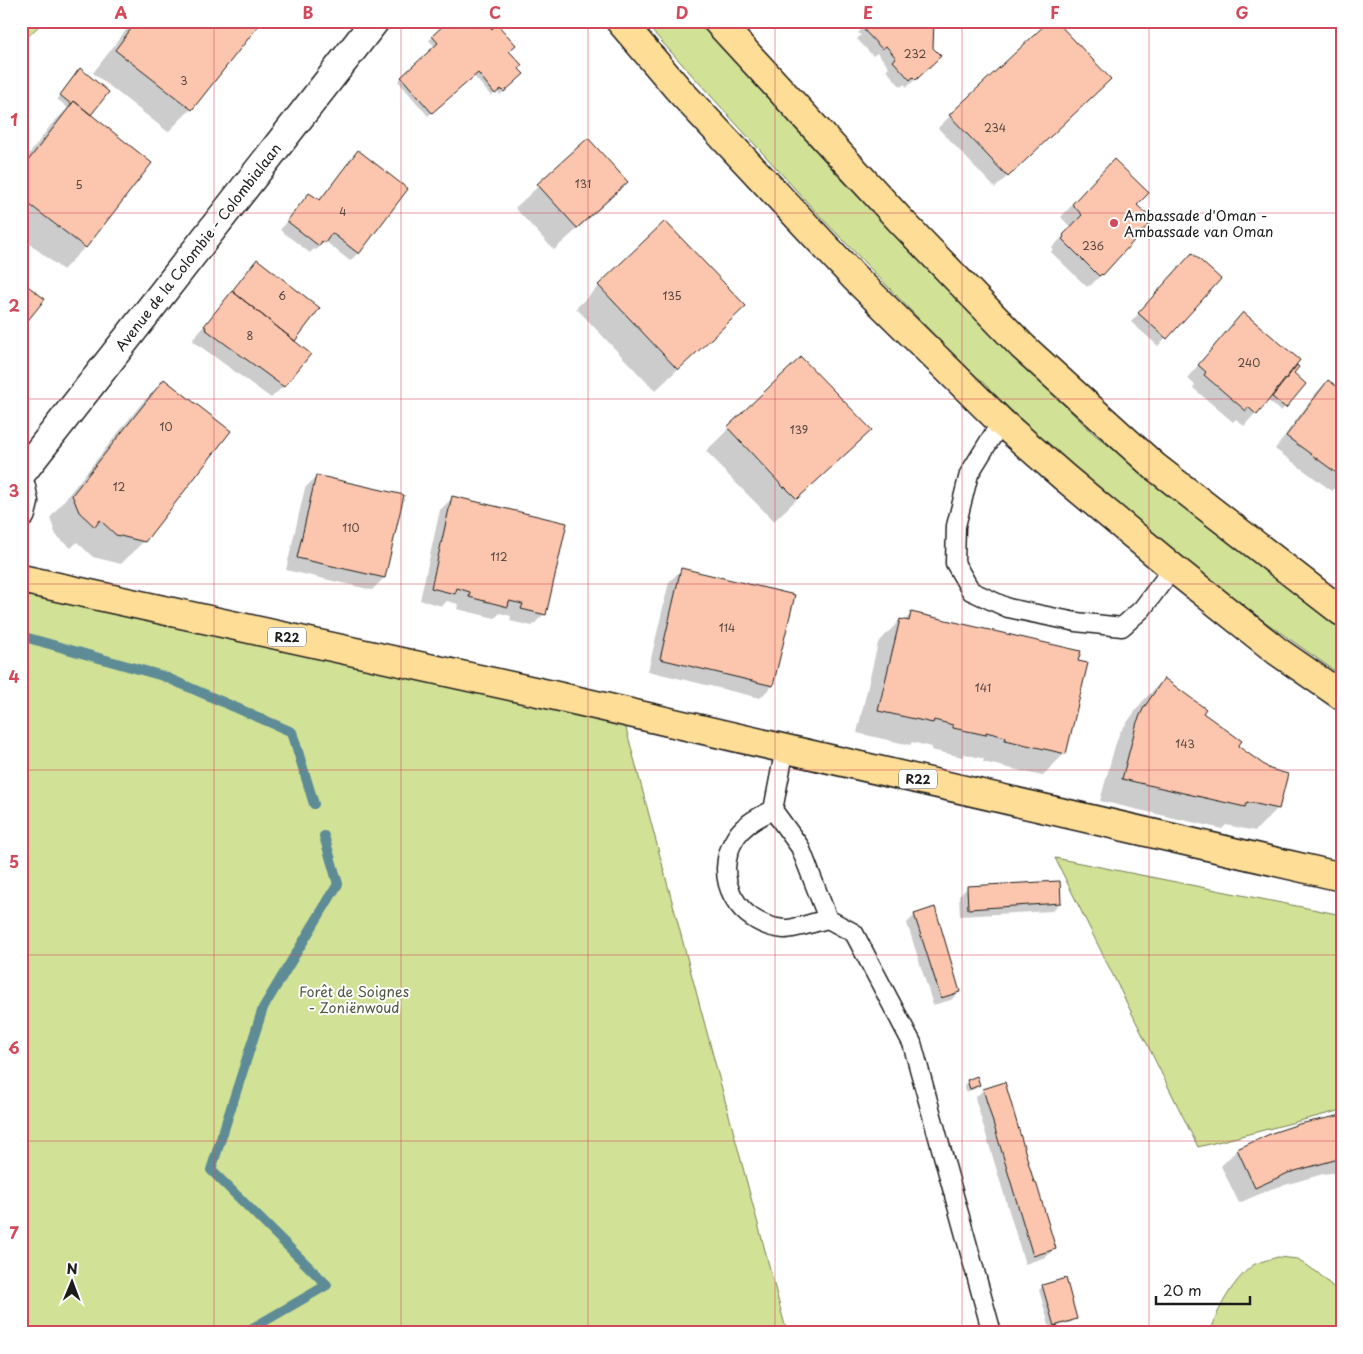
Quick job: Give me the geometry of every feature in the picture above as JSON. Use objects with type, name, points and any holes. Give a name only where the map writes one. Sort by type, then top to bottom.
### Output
[{"type":"main road","points":[[620,21],[678,89],[854,277],[1001,422],[1173,568],[1278,651],[1342,696]]},
{"type":"main road","points":[[717,21],[900,220],[1023,347],[1154,466],[1342,612]]},
{"type":"main road","name":"R22","points":[[21,578],[552,695],[1340,876]]},
{"type":"street","name":"Avenue de la Colombie - Colombialaan","points":[[21,474],[375,21]]},
{"type":"street","points":[[21,487],[24,502],[21,514]]},
{"type":"lane","points":[[1001,422],[969,474],[956,526],[955,563],[971,590],[1008,608],[1076,622],[1122,627],[1142,609],[1173,568]]},
{"type":"lane","points":[[785,748],[772,810],[800,847],[828,919],[854,933],[912,1044],[992,1333]]},
{"type":"lane","points":[[772,810],[754,820],[736,835],[727,855],[725,874],[729,891],[738,905],[753,918],[770,927],[786,930],[828,919]]},
{"type":"green space","points":[[21,21],[44,21],[21,43]]},
{"type":"green space","points":[[643,21],[697,21],[845,183],[974,317],[1094,434],[1342,630],[1342,676],[1224,593],[1067,464],[945,346],[816,212]]},
{"type":"green space","name":"Forêt de Soignes - Zoniënwoud","points":[[21,578],[623,717],[787,1333],[21,1333]]},
{"type":"green space","points":[[1055,858],[1342,915],[1342,1110],[1198,1147]]},
{"type":"green space","points":[[1278,1257],[1298,1259],[1318,1273],[1342,1295],[1342,1333],[1211,1333],[1213,1324],[1227,1295],[1241,1277],[1255,1264]]},
{"type":"building","points":[[137,21],[253,21],[259,25],[192,110],[115,50]]},
{"type":"building","points":[[448,21],[459,21],[463,26],[469,21],[484,21],[492,29],[497,24],[516,45],[509,51],[522,65],[519,69],[524,74],[504,92],[501,89],[495,94],[478,73],[432,113],[401,77],[438,43],[432,36]]},
{"type":"building","points":[[868,21],[934,21],[933,48],[941,56],[916,80],[913,77],[910,80],[893,61],[896,58],[886,46],[882,49],[864,30],[868,27],[865,24]]},
{"type":"building","points":[[1049,21],[1056,21],[1111,79],[1008,177],[949,115]]},
{"type":"building","points":[[80,68],[109,92],[91,115],[74,101],[71,104],[60,95]]},
{"type":"building","points":[[74,101],[152,163],[86,248],[21,198],[21,170]]},
{"type":"building","points":[[588,138],[628,182],[577,228],[537,184]]},
{"type":"building","points":[[358,150],[408,189],[359,254],[332,233],[325,243],[322,241],[319,246],[287,221],[309,193],[320,200]]},
{"type":"building","points":[[1114,159],[1149,193],[1137,205],[1151,218],[1148,221],[1150,223],[1103,275],[1099,276],[1062,239],[1063,235],[1082,215],[1072,204]]},
{"type":"building","points":[[665,221],[746,306],[678,370],[598,285]]},
{"type":"building","points":[[1192,253],[1221,279],[1167,339],[1138,313]]},
{"type":"building","points":[[257,259],[320,308],[295,341],[232,291]]},
{"type":"building","points":[[21,281],[45,299],[21,329]]},
{"type":"building","points":[[232,291],[311,354],[284,387],[205,329],[206,327],[204,326]]},
{"type":"building","points":[[1243,312],[1300,360],[1257,415],[1248,407],[1246,411],[1204,375],[1206,372],[1198,365]]},
{"type":"building","points":[[801,357],[872,430],[797,499],[784,488],[727,427]]},
{"type":"building","points":[[1297,365],[1299,367],[1294,373],[1306,384],[1286,408],[1272,397]]},
{"type":"building","points":[[164,379],[231,431],[145,542],[116,535],[100,520],[95,527],[79,512],[72,495]]},
{"type":"building","points":[[1328,380],[1342,390],[1342,477],[1286,436]]},
{"type":"building","points":[[316,475],[404,495],[385,578],[297,558]]},
{"type":"building","points":[[452,496],[567,523],[546,615],[521,609],[523,604],[509,601],[508,607],[469,597],[470,592],[457,588],[455,594],[431,588]]},
{"type":"building","points":[[681,568],[795,595],[773,686],[660,659]]},
{"type":"building","points":[[911,612],[1081,651],[1078,661],[1088,663],[1066,754],[1005,740],[1006,737],[986,732],[986,735],[953,728],[953,725],[934,720],[933,723],[878,711],[900,619],[909,621]]},
{"type":"building","points":[[1164,678],[1206,709],[1203,713],[1242,741],[1238,746],[1270,769],[1288,774],[1279,809],[1247,802],[1245,807],[1122,779],[1137,722],[1143,709]]},
{"type":"building","points":[[1060,881],[1061,903],[968,909],[967,886]]},
{"type":"building","points":[[935,907],[960,992],[941,998],[914,914]]},
{"type":"building","points":[[977,1076],[980,1085],[970,1089],[967,1080]]},
{"type":"building","points":[[1005,1082],[1056,1249],[1033,1256],[983,1089]]},
{"type":"building","points":[[1342,1115],[1342,1158],[1288,1173],[1255,1188],[1237,1149],[1272,1133],[1299,1124]]},
{"type":"building","points":[[1066,1278],[1077,1319],[1054,1326],[1042,1285]]},
{"type":"building","points":[[1057,1326],[1059,1333],[1039,1333],[1039,1331]]},
{"type":"waterway","points":[[21,636],[163,676],[292,732],[314,804]]},
{"type":"waterway","points":[[244,1333],[327,1285],[211,1170],[263,1008],[338,884],[324,836]]},
{"type":"place","name":"Ambassade d'Oman - Ambassade van Oman","points":[[1114,223]]}]
